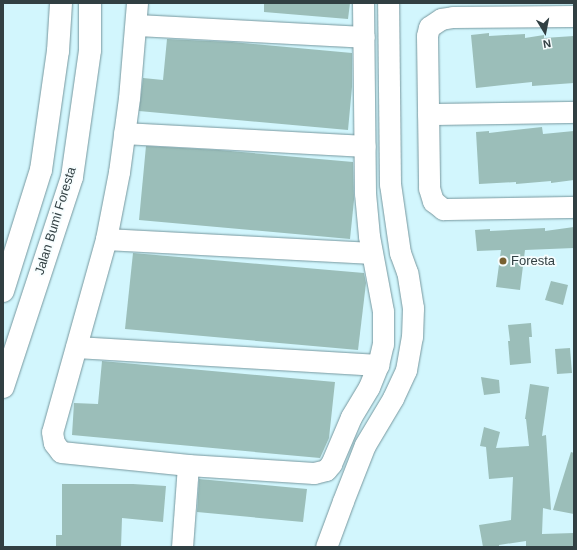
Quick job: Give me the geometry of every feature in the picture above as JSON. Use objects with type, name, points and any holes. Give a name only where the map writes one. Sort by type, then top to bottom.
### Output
[{"type":"main road","points":[[3,292],[41,170],[58,51],[61,3]]},
{"type":"main road","name":"Jalan Bumi Foresta","points":[[3,387],[72,177],[90,50],[90,3]]},
{"type":"main road","points":[[41,170],[72,177]]},
{"type":"street","points":[[138,3],[137,25],[119,172],[106,238],[52,432],[54,443],[61,452],[188,465],[314,473],[326,470],[331,464],[351,417],[369,387],[378,364],[383,344],[383,311],[372,254],[365,193],[363,3]]},
{"type":"street","points":[[326,547],[342,500],[365,445],[393,398],[406,370],[412,337],[413,308],[407,272],[400,253],[390,184],[388,3]]},
{"type":"street","points":[[574,16],[515,10],[453,17],[441,19],[429,26],[427,36],[429,188],[433,201],[443,209],[574,207]]},
{"type":"street","points":[[137,25],[364,37]]},
{"type":"street","points":[[428,114],[574,112]]},
{"type":"street","points":[[124,133],[364,146]]},
{"type":"street","points":[[106,238],[372,254]]},
{"type":"street","points":[[76,346],[378,364]]},
{"type":"street","points":[[182,547],[188,465]]},
{"type":"building","points":[[264,3],[350,3],[348,19],[264,12]]},
{"type":"building","points":[[489,33],[489,36],[525,34],[525,38],[544,35],[544,38],[574,36],[574,83],[532,86],[532,82],[476,88],[471,35]]},
{"type":"building","points":[[167,39],[232,42],[352,53],[352,87],[348,130],[139,111],[143,78],[163,80]]},
{"type":"building","points":[[542,127],[543,134],[574,131],[574,180],[551,183],[551,181],[516,184],[516,182],[479,184],[476,132],[489,131],[489,133]]},
{"type":"building","points":[[146,146],[219,150],[353,162],[354,200],[350,239],[139,220]]},
{"type":"building","points":[[574,227],[574,248],[525,250],[520,290],[496,287],[501,250],[477,251],[475,230],[490,229],[490,231],[545,228],[545,231]]},
{"type":"building","points":[[133,253],[364,273],[366,283],[358,350],[125,329]]},
{"type":"building","points":[[551,281],[568,285],[563,305],[545,300]]},
{"type":"building","points":[[531,323],[532,337],[529,337],[531,363],[510,365],[508,325]]},
{"type":"building","points":[[570,348],[572,373],[557,374],[555,349]]},
{"type":"building","points":[[102,361],[335,382],[329,438],[320,458],[72,435],[74,403],[98,404]]},
{"type":"building","points":[[481,377],[499,380],[500,393],[484,395]]},
{"type":"building","points":[[530,384],[549,387],[542,436],[546,435],[551,510],[543,508],[542,534],[574,533],[574,547],[526,547],[526,541],[499,545],[499,547],[483,547],[479,525],[511,520],[513,477],[489,479],[486,447],[480,446],[484,427],[500,432],[496,448],[529,446],[525,419]]},
{"type":"building","points":[[571,452],[574,453],[574,514],[553,510]]},
{"type":"building","points":[[199,479],[307,489],[303,522],[197,512]]},
{"type":"building","points":[[62,484],[133,484],[166,486],[163,522],[122,518],[121,547],[56,547],[56,535],[62,535]]},
{"type":"place","name":"Foresta","points":[[503,261]]}]
